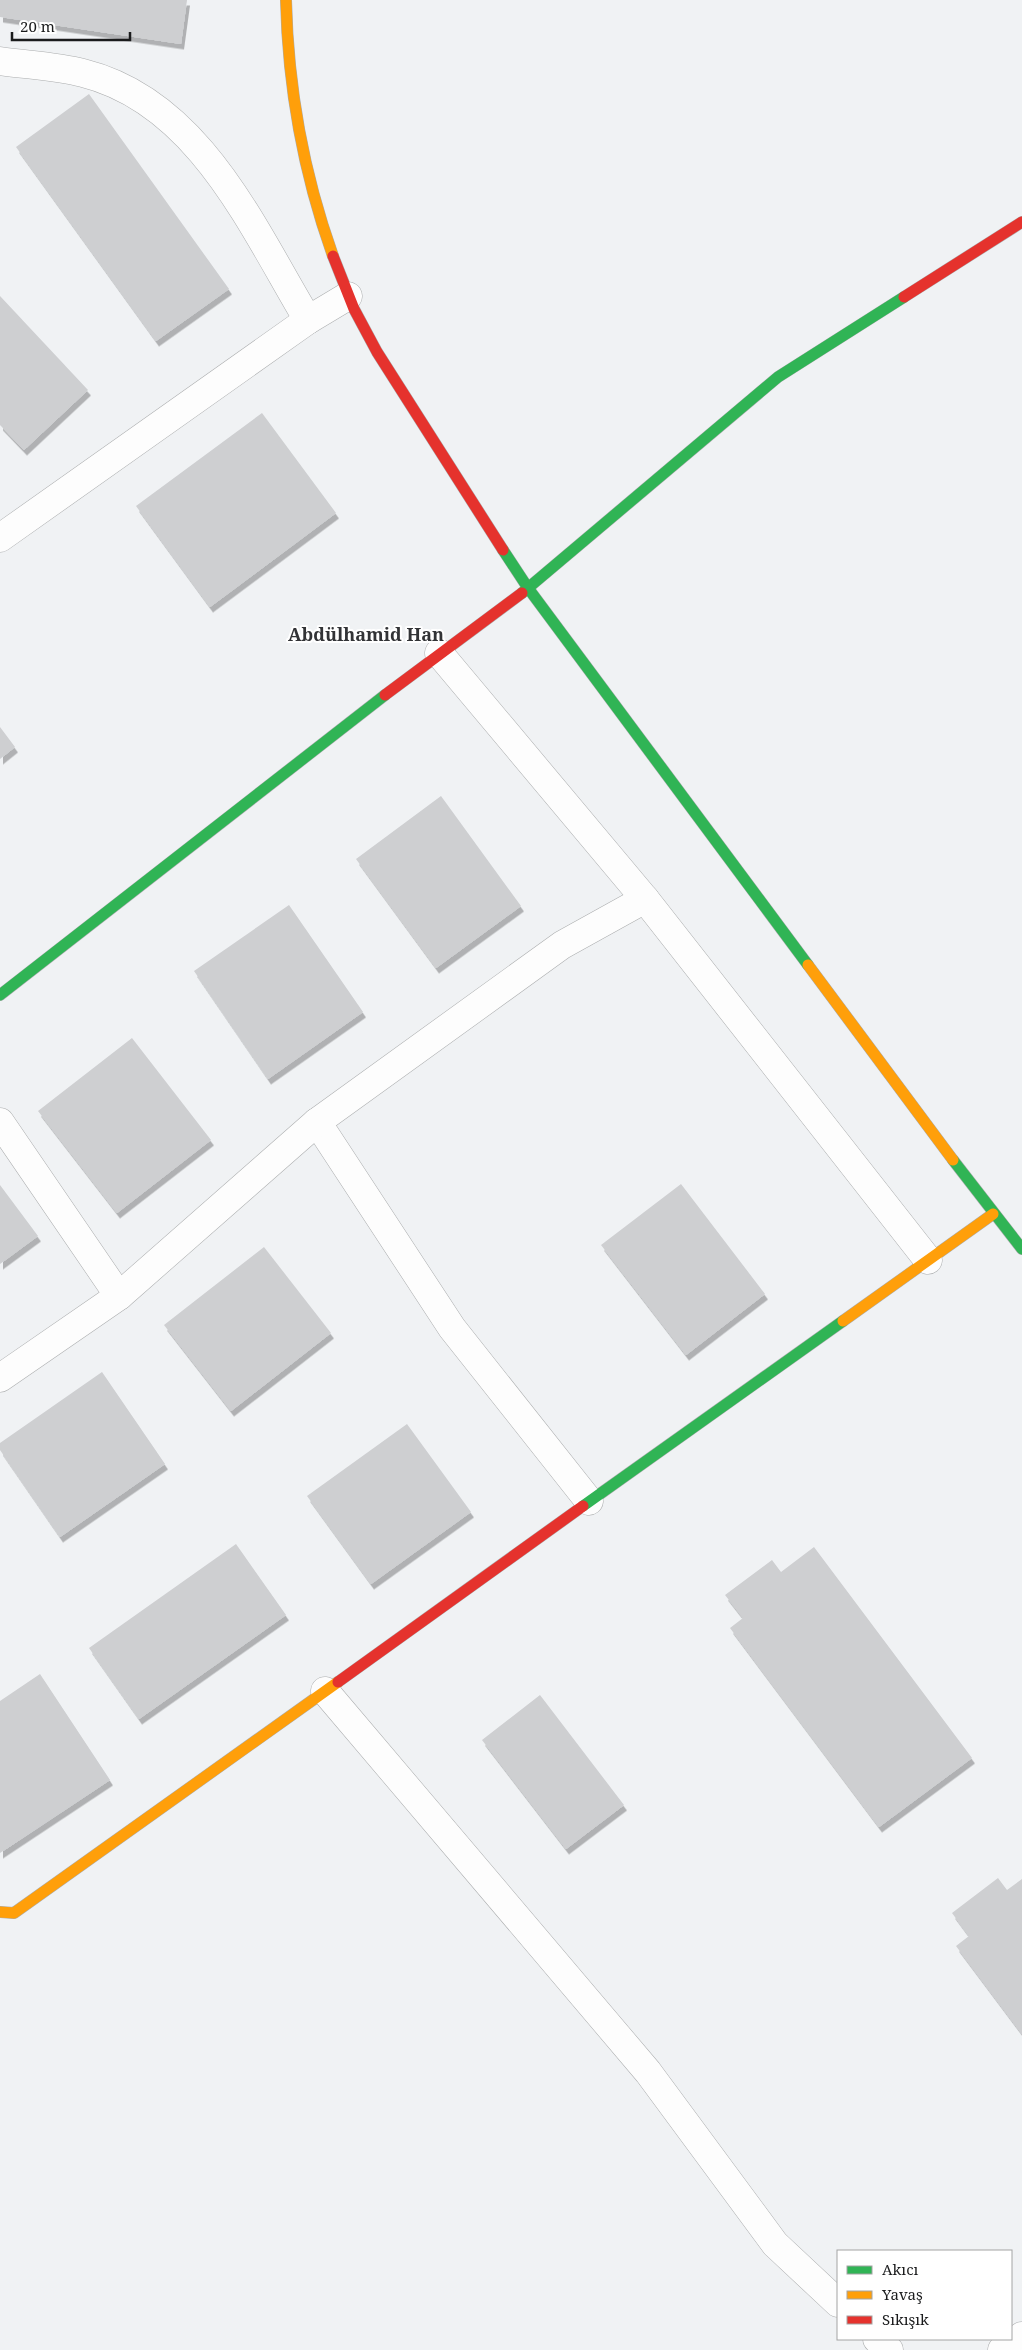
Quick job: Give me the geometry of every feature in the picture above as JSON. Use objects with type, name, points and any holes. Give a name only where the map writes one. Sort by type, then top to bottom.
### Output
[{"type":"street","points":[[286,0],[285,35],[299,144],[321,225],[348,296],[378,354],[429,437],[528,588],[993,1214],[1022,1249]]},
{"type":"street","points":[[0,62],[82,73],[116,85],[147,102],[175,123],[196,143],[214,165],[308,320]]},
{"type":"street","points":[[0,995],[439,653],[528,588],[778,377],[1022,222]]},
{"type":"street","points":[[0,538],[308,320],[348,296]]},
{"type":"street","points":[[439,653],[645,898],[928,1260]]},
{"type":"street","points":[[0,1378],[119,1296],[317,1122],[562,945],[645,898]]},
{"type":"street","points":[[0,1122],[119,1296]]},
{"type":"street","points":[[317,1122],[452,1328],[589,1501]]},
{"type":"street","points":[[0,1912],[14,1913],[993,1214]]},
{"type":"street","points":[[325,1691],[648,2072],[775,2244],[837,2302]]},
{"type":"street","points":[[1002,2350],[1022,2336]]},
{"type":"street","points":[[878,2340],[889,2350]]},
{"type":"building","points":[[0,0],[187,0],[181,44],[0,17]]},
{"type":"building","points":[[89,94],[229,289],[156,341],[16,147]]},
{"type":"building","points":[[0,296],[88,390],[24,450],[0,425]]},
{"type":"building","points":[[262,413],[336,513],[210,607],[136,506]]},
{"type":"building","points":[[0,727],[15,747],[0,759]]},
{"type":"building","points":[[441,796],[521,906],[436,968],[356,859]]},
{"type":"building","points":[[289,905],[363,1012],[268,1079],[194,971]]},
{"type":"building","points":[[132,1038],[211,1140],[117,1213],[38,1111]]},
{"type":"building","points":[[681,1184],[765,1294],[686,1355],[601,1245]]},
{"type":"building","points":[[0,1185],[38,1236],[0,1264]]},
{"type":"building","points":[[264,1247],[331,1333],[231,1411],[164,1325]]},
{"type":"building","points":[[102,1372],[165,1464],[60,1537],[0,1450],[0,1443]]},
{"type":"building","points":[[407,1424],[471,1512],[371,1584],[307,1496]]},
{"type":"building","points":[[236,1544],[286,1615],[139,1719],[89,1648]]},
{"type":"building","points":[[814,1547],[972,1758],[879,1827],[730,1628],[743,1618],[725,1595],[772,1560],[781,1572]]},
{"type":"building","points":[[40,1674],[110,1780],[0,1853],[0,1701]]},
{"type":"building","points":[[540,1695],[624,1805],[566,1849],[482,1740]]},
{"type":"building","points":[[998,1878],[1007,1890],[1022,1879],[1022,2034],[956,1946],[969,1936],[952,1913]]},
{"type":"traffic: fast","points":[[503,550],[528,588],[778,377],[904,297]]},
{"type":"traffic: fast","points":[[522,593],[528,588],[808,965]]},
{"type":"traffic: fast","points":[[0,995],[385,695]]},
{"type":"traffic: fast","points":[[953,1160],[1022,1249]]},
{"type":"traffic: fast","points":[[583,1506],[843,1321]]},
{"type":"traffic: slow","points":[[286,0],[290,66],[299,130],[313,193],[333,256]]},
{"type":"traffic: slow","points":[[808,965],[953,1160]]},
{"type":"traffic: slow","points":[[843,1321],[993,1214]]},
{"type":"traffic: slow","points":[[0,1912],[14,1913],[338,1682]]},
{"type":"traffic: jam","points":[[904,297],[1022,222]]},
{"type":"traffic: jam","points":[[333,256],[354,309],[377,352],[503,550]]},
{"type":"traffic: jam","points":[[385,695],[522,593]]},
{"type":"traffic: jam","points":[[338,1682],[583,1506]]},
{"type":"district","name":"Abdülhamid Han","points":[[366,634]]}]
